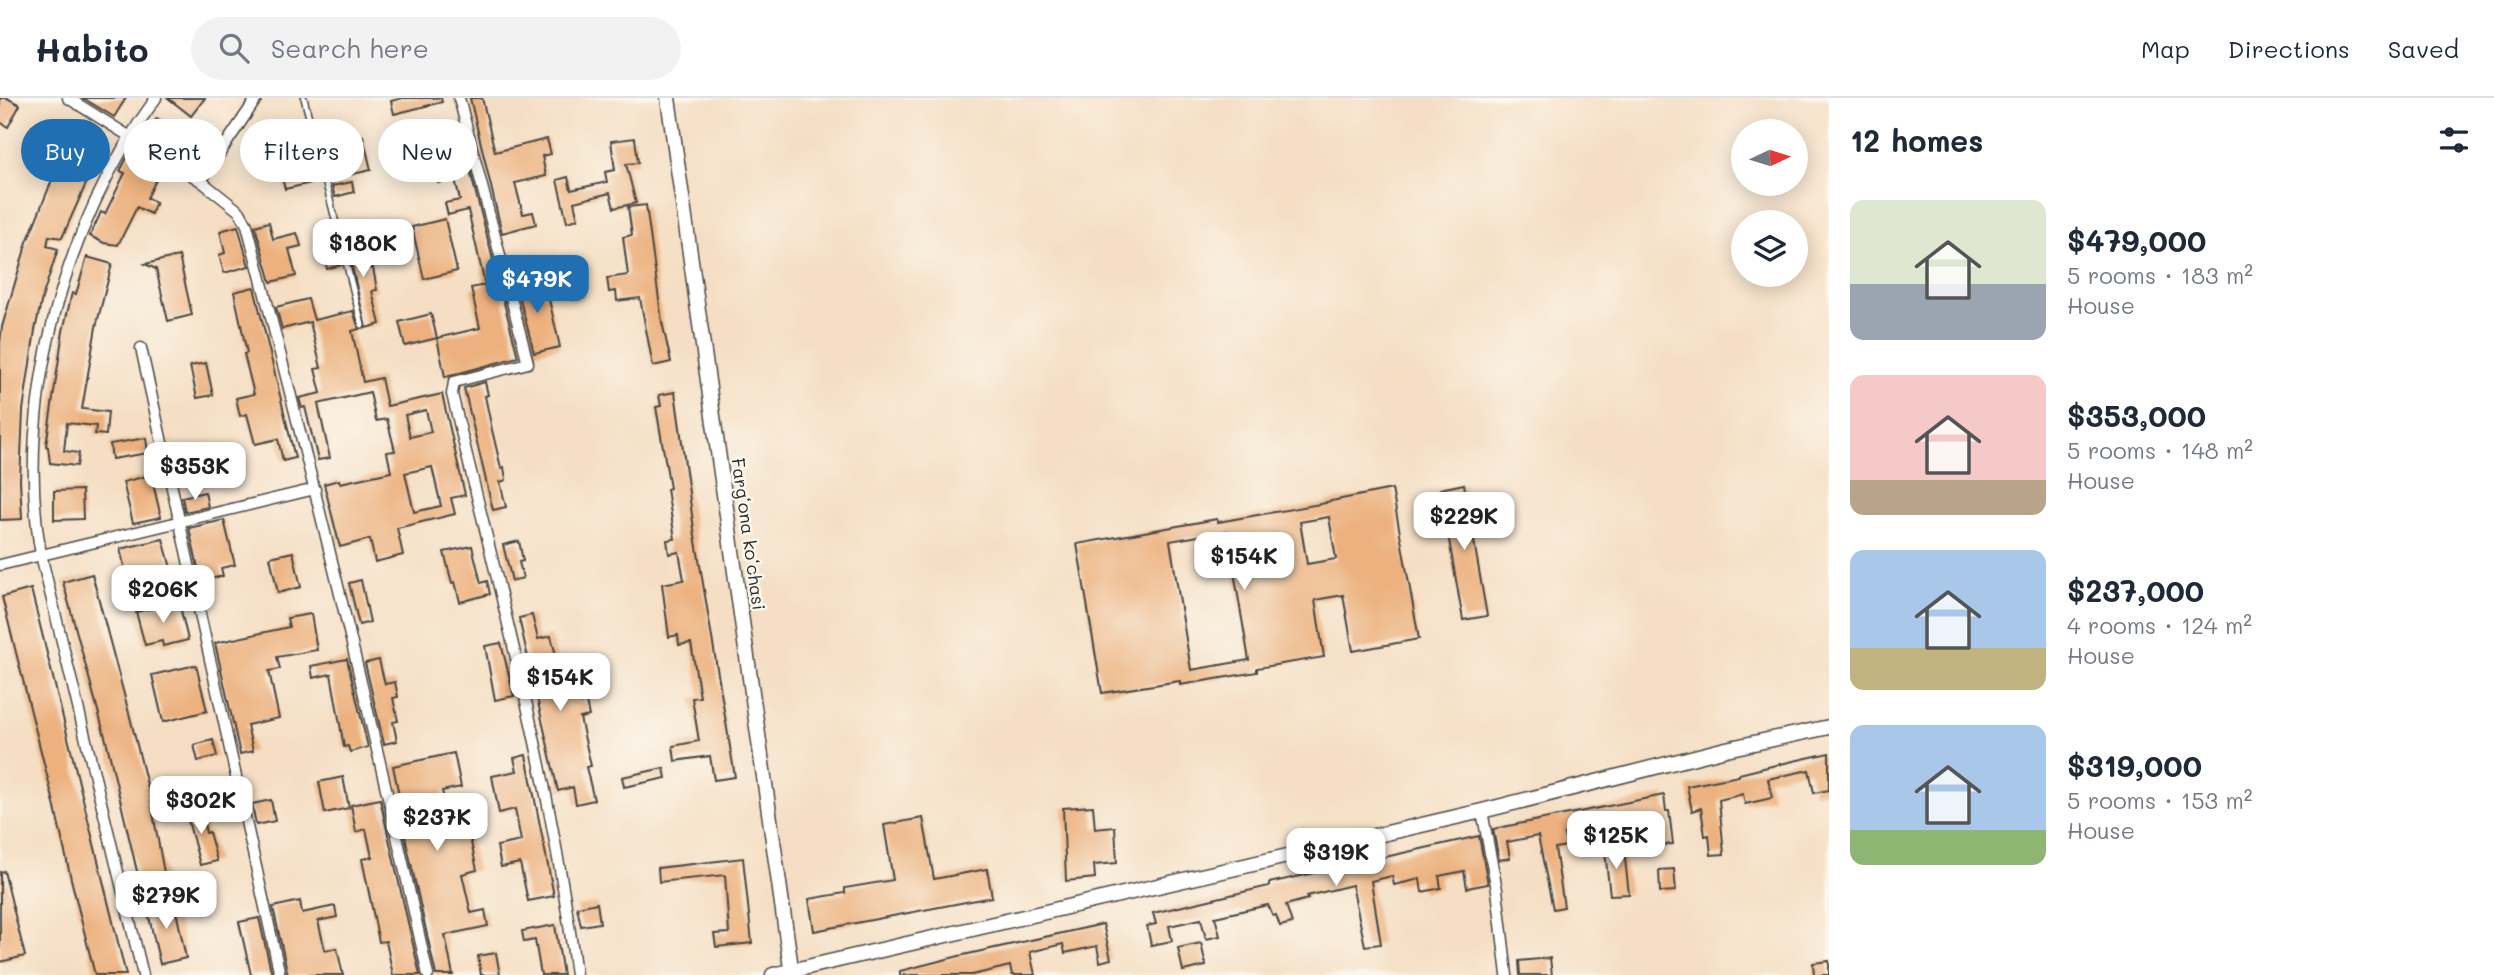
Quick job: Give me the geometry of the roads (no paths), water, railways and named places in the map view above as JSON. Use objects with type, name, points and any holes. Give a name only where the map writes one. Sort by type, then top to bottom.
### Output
[{"type":"street","points":[[68,98],[124,132]]},
{"type":"street","points":[[141,119],[156,98]]},
{"type":"street","points":[[226,144],[257,98]]},
{"type":"street","points":[[459,98],[528,363],[454,382],[452,394],[531,726],[576,975]]},
{"type":"street","name":"Fargʻona koʻchasi","points":[[668,98],[792,973]]},
{"type":"street","points":[[124,145],[89,212],[60,293],[44,355],[33,465],[34,516],[41,555],[143,975]]},
{"type":"street","points":[[202,182],[240,212],[247,225],[381,762],[428,975]]},
{"type":"street","points":[[141,348],[280,975]]},
{"type":"street","points":[[0,565],[315,489]]},
{"type":"street","points":[[773,975],[792,973],[1482,811],[1726,749],[1829,727]]},
{"type":"street","points":[[1482,811],[1497,890],[1507,975]]},
{"type":"lane","points":[[304,98],[362,325]]}]
